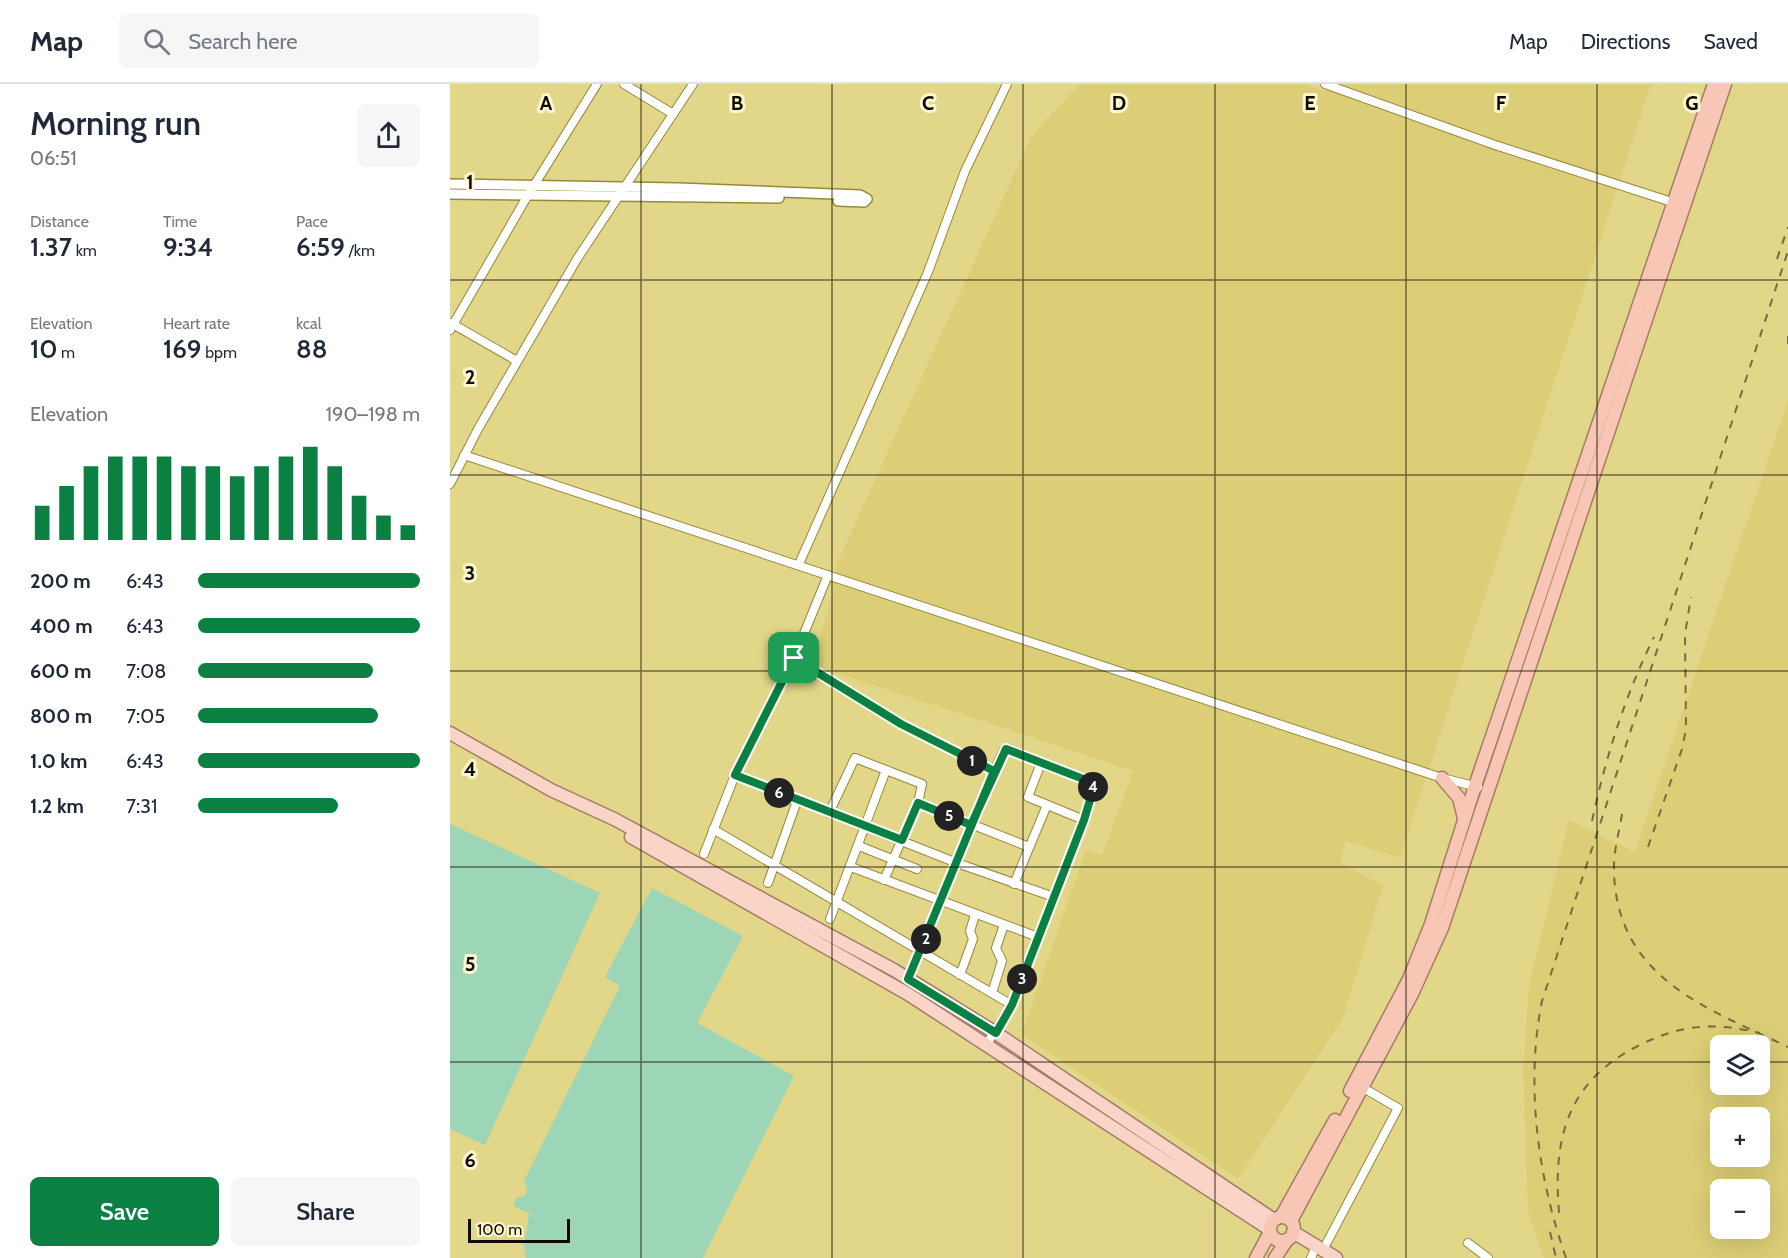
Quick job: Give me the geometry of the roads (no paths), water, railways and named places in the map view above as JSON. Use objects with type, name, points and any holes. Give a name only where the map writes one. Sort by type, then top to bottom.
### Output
[{"type":"highway","points":[[1256,1258],[1282,1229],[1358,1085],[1431,955],[1488,790],[1539,619],[1714,84]]},
{"type":"highway","points":[[1358,1085],[1420,954],[1475,786],[1539,619],[1725,84]]},
{"type":"highway","points":[[1442,778],[1457,795],[1465,820]]},
{"type":"highway","points":[[1275,1258],[1282,1229]]},
{"type":"main road","points":[[450,733],[551,790],[908,979],[996,1033],[1317,1255],[1336,1258]]},
{"type":"main road","points":[[450,742],[612,822]]},
{"type":"main road","points":[[667,852],[908,994],[1282,1229]]},
{"type":"street","points":[[517,361],[451,326],[597,84]]},
{"type":"street","points":[[624,84],[674,114]]},
{"type":"street","points":[[450,484],[454,467],[464,455],[517,361],[616,197],[693,84]]},
{"type":"street","points":[[798,564],[928,273],[965,171],[1007,84]]},
{"type":"street","points":[[1325,84],[1495,145],[1675,203]]},
{"type":"street","points":[[450,184],[860,195],[867,199],[861,202],[761,197],[450,194]]},
{"type":"street","points":[[464,455],[1442,778],[1488,790]]},
{"type":"street","points":[[704,854],[735,775],[794,658],[828,575]]},
{"type":"street","points":[[794,658],[901,724],[994,771]]},
{"type":"street","points":[[908,979],[994,771],[1006,749],[1091,782],[1093,790],[1084,820],[1012,1005],[996,1033],[986,1045]]},
{"type":"street","points":[[829,813],[853,759],[922,784],[918,803],[884,879]]},
{"type":"street","points":[[1041,763],[1028,797],[1084,820]]},
{"type":"street","points":[[830,919],[867,826],[886,770]]},
{"type":"street","points":[[735,775],[957,863],[1054,897]]},
{"type":"street","points":[[768,883],[797,801]]},
{"type":"street","points":[[918,803],[1029,848]]},
{"type":"street","points":[[1014,884],[1047,805]]},
{"type":"street","points":[[714,829],[1012,1005]]},
{"type":"street","points":[[859,846],[917,869]]},
{"type":"street","points":[[851,867],[1038,937]]},
{"type":"street","points":[[960,975],[973,939],[970,932],[975,915]]},
{"type":"street","points":[[992,993],[1002,961],[996,948],[1004,925]]},
{"type":"street","points":[[1317,1255],[1398,1108],[1358,1085]]},
{"type":"street","points":[[1468,1243],[1488,1255],[1488,1258]]},
{"type":"railway","points":[[1777,259],[1788,227]]},
{"type":"railway","points":[[1566,1258],[1548,1196],[1537,1131],[1535,1065],[1542,1001],[1788,251]]},
{"type":"railway","points":[[1788,336],[1788,344]]},
{"type":"railway","points":[[1648,847],[1682,749],[1686,729],[1685,634],[1691,597]]},
{"type":"railway","points":[[1592,821],[1617,727],[1654,637]]},
{"type":"railway","points":[[1622,814],[1615,851],[1614,873],[1619,909],[1631,939],[1649,964],[1672,985],[1698,1003],[1788,1047]]},
{"type":"railway","points":[[1559,1213],[1559,1161],[1562,1138],[1569,1116],[1579,1096],[1612,1061],[1652,1039],[1697,1027],[1727,1027],[1760,1033]]},
{"type":"railway","points":[[1550,1232],[1556,1258]]}]
